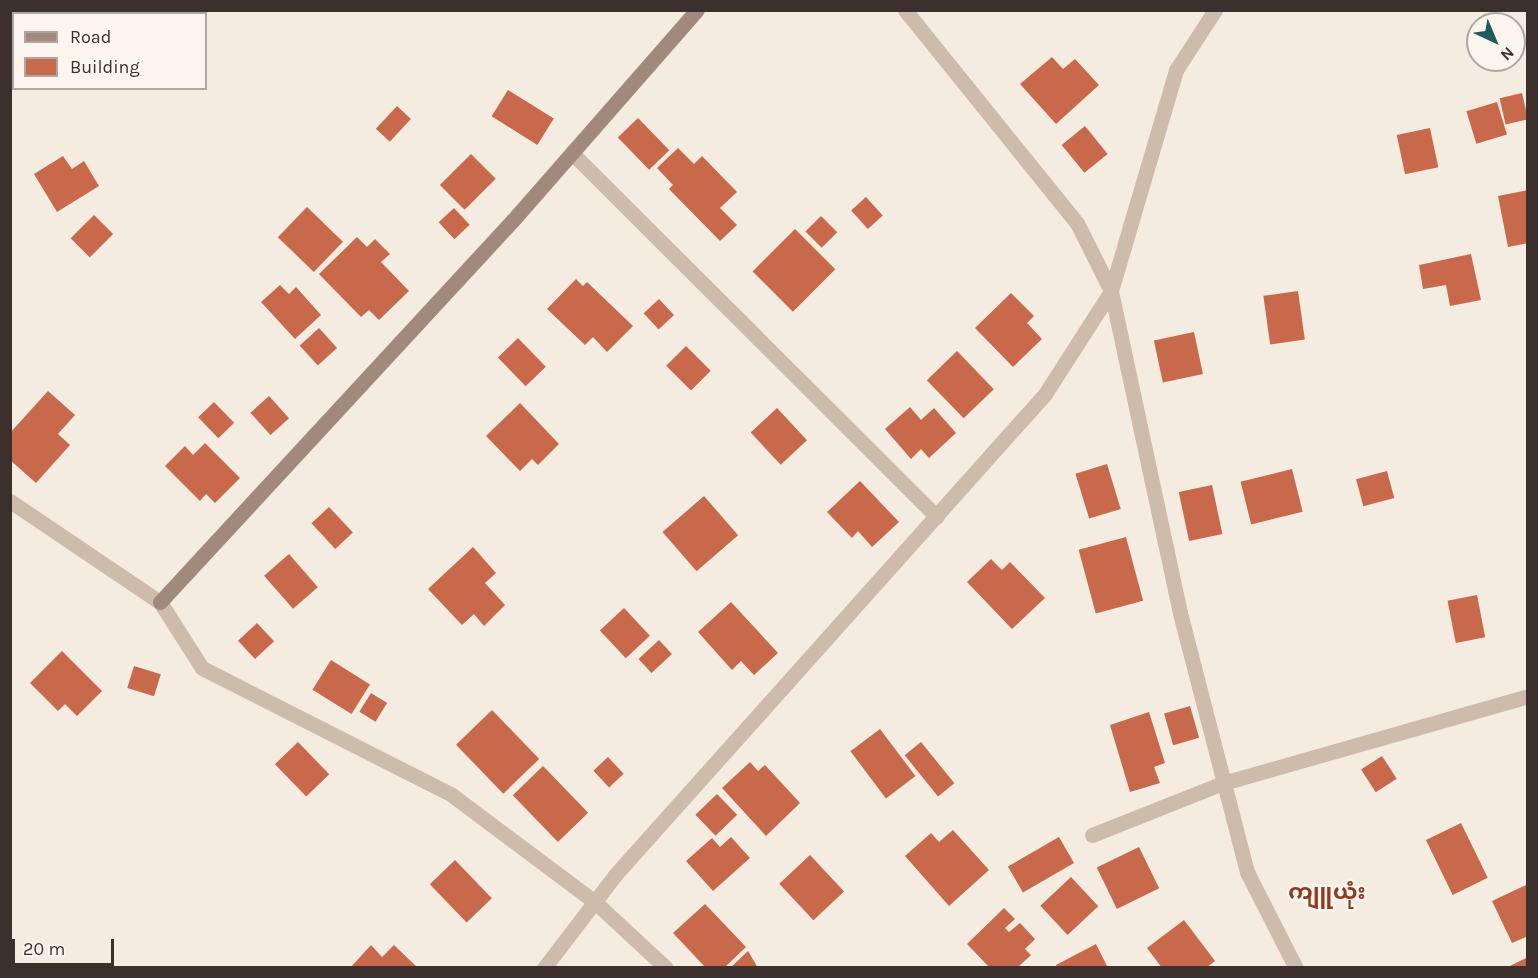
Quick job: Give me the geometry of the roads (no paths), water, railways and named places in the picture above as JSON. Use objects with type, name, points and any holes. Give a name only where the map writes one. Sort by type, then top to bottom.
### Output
[{"type":"street","points":[[160,602],[572,153],[697,10]]},
{"type":"street","points":[[905,10],[1077,223],[1111,291],[1180,613],[1247,872],[1296,968]]},
{"type":"street","points":[[544,968],[595,902],[1045,394],[1111,291],[1176,70],[1215,10]]},
{"type":"street","points":[[572,153],[937,518]]},
{"type":"street","points":[[10,501],[160,602],[202,668],[452,795],[595,902],[666,968]]},
{"type":"street","points":[[1092,835],[1223,783],[1527,696]]},
{"type":"district","name":"ကျူယုံး","points":[[1327,893]]}]
